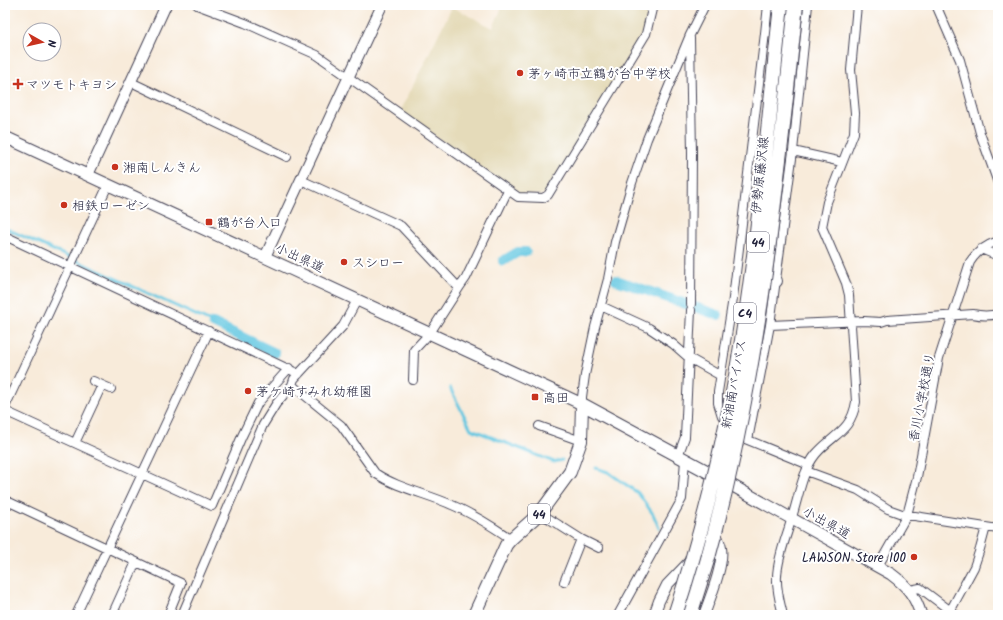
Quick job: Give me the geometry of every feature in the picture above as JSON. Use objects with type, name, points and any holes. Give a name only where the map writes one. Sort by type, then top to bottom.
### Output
[{"type":"highway","name":"新湘南バイパス","points":[[675,615],[705,515],[733,391],[746,310],[757,226],[781,5]]},
{"type":"highway","name":"新湘南バイパス","points":[[690,615],[719,520],[747,394],[761,311],[775,204],[796,5]]},
{"type":"main road","name":"伊勢原藤沢線","points":[[721,479],[749,310],[760,227],[784,5]]},
{"type":"main road","name":"伊勢原藤沢線","points":[[721,479],[736,434],[744,393],[761,281],[792,5]]},
{"type":"main road","name":"小出県道","points":[[5,136],[582,404]]},
{"type":"main road","points":[[761,281],[776,281]]},
{"type":"main road","points":[[582,404],[721,479]]},
{"type":"main road","name":"44","points":[[474,615],[506,545],[540,513],[570,472],[581,441],[582,404]]},
{"type":"main road","name":"小出県道","points":[[721,479],[878,566],[902,582],[910,590],[917,601],[922,615]]},
{"type":"street","points":[[88,175],[166,5]]},
{"type":"street","points":[[197,5],[245,23],[317,55],[508,190],[518,196],[543,198],[548,195],[646,34],[653,5]]},
{"type":"street","points":[[265,257],[382,5]]},
{"type":"street","points":[[582,404],[585,375],[608,279],[615,242],[637,168],[647,139],[690,35],[705,5]]},
{"type":"street","points":[[730,422],[722,416],[718,403],[718,392],[734,298],[768,5]]},
{"type":"street","points":[[748,440],[770,325],[792,151],[808,5]]},
{"type":"street","points":[[784,615],[778,592],[778,566],[785,538],[807,468],[822,447],[842,431],[855,411],[856,402],[849,295],[846,283],[822,227],[827,202],[854,133],[855,112],[851,70],[857,5]]},
{"type":"street","points":[[936,5],[960,60],[980,132],[998,183]]},
{"type":"street","points":[[765,33],[782,29]]},
{"type":"street","points":[[618,615],[682,499],[681,458],[685,437],[691,307],[692,153],[690,35]]},
{"type":"street","points":[[131,82],[288,157]]},
{"type":"street","points":[[792,151],[842,162]]},
{"type":"street","points":[[302,180],[401,226],[458,288]]},
{"type":"street","points":[[5,407],[108,185]]},
{"type":"street","points":[[413,380],[414,350],[430,333],[458,288],[466,278],[508,190]]},
{"type":"street","points":[[5,236],[72,263],[299,374]]},
{"type":"street","name":"香川小学校通り","points":[[878,566],[907,515],[917,477],[939,358],[970,262],[974,255],[981,249],[998,241]]},
{"type":"street","points":[[981,249],[998,256]]},
{"type":"street","points":[[182,615],[263,425],[276,404],[292,385],[294,379],[344,326],[357,300]]},
{"type":"street","points":[[601,306],[649,328],[673,344],[689,358],[721,376]]},
{"type":"street","points":[[770,325],[881,322],[887,320],[973,314],[983,316],[998,314]]},
{"type":"street","points":[[76,615],[209,331]]},
{"type":"street","points":[[5,411],[212,506],[258,403],[288,368]]},
{"type":"street","points":[[93,381],[111,389]]},
{"type":"street","points":[[75,443],[102,385]]},
{"type":"street","points":[[292,385],[341,425],[375,473],[419,493],[452,504],[475,516],[511,539]]},
{"type":"street","points":[[539,426],[581,441]]},
{"type":"street","points":[[736,434],[807,468],[858,490],[888,509],[907,515],[998,529]]},
{"type":"street","points":[[654,615],[667,586],[694,556],[721,479]]},
{"type":"street","points":[[704,615],[719,570],[721,558],[721,547],[716,536],[714,526],[721,479]]},
{"type":"street","points":[[5,500],[182,583],[168,615]]},
{"type":"street","points":[[540,513],[581,539],[599,548]]},
{"type":"street","points":[[910,590],[920,588],[952,614],[974,567],[986,527]]},
{"type":"street","points":[[564,582],[581,539]]},
{"type":"street","points":[[112,615],[136,562]]},
{"type":"shaded area","name":"茅ヶ崎市立鶴が台中学校","points":[[503,5],[650,5],[643,33],[547,193],[540,195],[517,193],[400,112],[452,7],[493,28]]},
{"type":"waterway","points":[[5,228],[213,323]]},
{"type":"waterway","points":[[503,261],[518,252],[526,252]]},
{"type":"waterway","points":[[616,280],[718,315]]},
{"type":"waterway","points":[[213,323],[275,353]]},
{"type":"waterway","points":[[450,388],[471,429],[554,462],[562,460]]},
{"type":"waterway","points":[[596,468],[608,472],[638,493],[653,514],[659,528]]},
{"type":"place","name":"茅ヶ崎市立鶴が台中学校","points":[[520,73]]},
{"type":"place","name":"マツモトキヨシ","points":[[18,84]]},
{"type":"place","name":"湘南しんきん","points":[[115,167]]},
{"type":"place","name":"相鉄ローゼン","points":[[64,205]]},
{"type":"place","name":"鶴が台入口","points":[[209,222]]},
{"type":"place","name":"スシロー","points":[[344,262]]},
{"type":"place","name":"茅ケ崎すみれ幼稚園","points":[[248,391]]},
{"type":"place","name":"高田","points":[[535,397]]},
{"type":"place","name":"LAWSON Store 100","points":[[914,557]]}]
